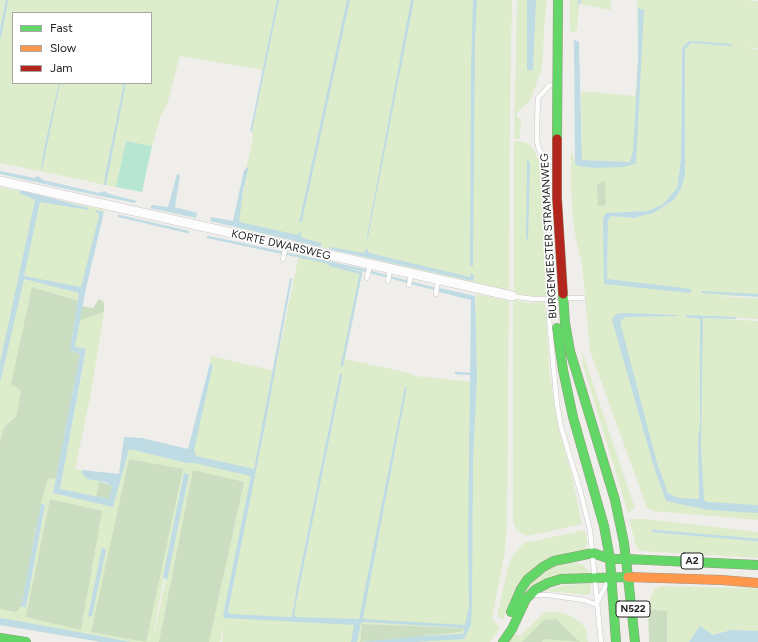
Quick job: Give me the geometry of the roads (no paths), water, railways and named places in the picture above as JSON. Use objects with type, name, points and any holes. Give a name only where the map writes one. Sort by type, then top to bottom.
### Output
[{"type":"main road","name":"BURGEMEESTER STRAMANWEG","points":[[552,0],[550,162],[559,298],[570,351],[615,500],[626,559],[635,642]]},
{"type":"main road","name":"BURGEMEESTER STRAMANWEG","points":[[558,0],[557,198],[559,298],[555,316],[563,370],[573,418],[604,526],[610,559],[616,642]]},
{"type":"main road","points":[[593,553],[604,526]]},
{"type":"main road","points":[[494,642],[505,625],[521,589],[534,573],[554,562],[593,553],[610,559],[626,559]]},
{"type":"main road","points":[[611,577],[626,559]]},
{"type":"main road","name":"A2","points":[[626,559],[758,565]]},
{"type":"main road","points":[[503,642],[512,629],[526,598],[535,590],[548,583],[561,579],[628,577]]},
{"type":"main road","name":"A2","points":[[628,577],[722,580],[758,583]]},
{"type":"main road","points":[[0,638],[26,642]]},
{"type":"street","name":"KORTE DWARSWEG","points":[[0,181],[437,283],[512,296]]},
{"type":"lane","name":"BURGEMEESTER STRAMANWEG","points":[[550,85],[538,98],[537,126],[539,150],[550,162]]},
{"type":"lane","points":[[283,259],[285,248]]},
{"type":"lane","points":[[367,278],[369,267]]},
{"type":"lane","points":[[388,281],[390,272]]},
{"type":"lane","points":[[409,285],[411,276]]},
{"type":"lane","points":[[436,294],[437,283]]},
{"type":"lane","name":"KORTE DWARSWEG","points":[[512,296],[533,299],[583,298]]},
{"type":"lane","name":"BURGEMEESTER STRAMANWEG","points":[[559,298],[549,311],[557,404],[561,427],[580,490],[588,523],[593,553],[601,642]]},
{"type":"lane","name":"BURGEMEESTER STRAMANWEG","points":[[597,605],[611,577]]},
{"type":"lane","points":[[526,598],[540,594],[584,600],[597,605]]},
{"type":"water","points":[[277,0],[279,0],[252,131],[250,132]]},
{"type":"water","points":[[347,0],[350,0],[302,221],[299,223]]},
{"type":"water","points":[[411,0],[414,0],[366,242]]},
{"type":"water","points":[[473,0],[477,0],[475,40],[473,266],[470,266],[471,69]]},
{"type":"water","points":[[527,0],[536,0],[533,70],[527,70]]},
{"type":"water","points":[[638,8],[644,10],[636,163],[625,167],[594,168],[578,166],[575,163],[574,40],[579,42],[582,160],[630,162],[633,151],[638,62]]},
{"type":"water","points":[[689,41],[732,44],[732,46],[691,43],[685,50],[685,175],[681,189],[674,200],[653,213],[634,218],[611,216],[608,221],[607,279],[692,289],[690,293],[604,284],[603,219],[606,213],[647,211],[662,205],[677,188],[681,159],[682,48]]},
{"type":"water","points":[[59,84],[60,84],[41,170],[44,149]]},
{"type":"water","points":[[124,84],[126,84],[106,185],[104,185]]},
{"type":"water","points":[[527,160],[530,162],[528,240],[526,238]]},
{"type":"water","points":[[246,169],[239,222],[298,235],[300,231],[302,238],[322,243],[321,247],[210,221],[211,217],[233,221],[244,170]]},
{"type":"water","points":[[0,171],[34,178],[38,176],[43,180],[99,193],[104,191],[109,194],[137,201],[135,203],[71,190],[0,174]]},
{"type":"water","points":[[177,174],[180,175],[175,207],[197,213],[196,218],[150,208],[152,205],[168,207]]},
{"type":"water","points":[[20,190],[89,208],[88,210],[40,202],[24,276],[81,287],[99,216],[96,210],[104,212],[86,288],[75,347],[86,349],[60,489],[109,499],[112,486],[105,482],[87,479],[82,474],[82,470],[119,474],[124,437],[142,438],[188,449],[210,363],[213,365],[194,450],[196,456],[254,469],[290,278],[292,279],[228,611],[230,614],[292,616],[297,589],[298,594],[294,614],[297,617],[359,619],[405,387],[407,387],[363,618],[465,625],[469,606],[468,540],[471,300],[439,292],[440,288],[475,296],[477,377],[473,461],[472,604],[471,625],[464,639],[416,642],[361,642],[421,636],[463,634],[464,628],[364,622],[361,623],[357,642],[351,642],[354,625],[225,618],[223,616],[251,476],[129,449],[113,507],[53,493],[80,354],[70,350],[79,293],[24,279],[0,383],[0,363],[35,200],[19,193]]},
{"type":"water","points":[[330,247],[364,253],[366,249],[369,253],[470,277],[471,273],[474,275],[473,281],[329,249]]},
{"type":"water","points":[[702,291],[758,294],[758,297],[701,293]]},
{"type":"water","points":[[616,314],[678,315],[625,317],[620,322],[657,463],[668,493],[679,498],[699,499],[698,440],[700,425],[700,319],[686,317],[686,315],[735,317],[736,319],[703,318],[701,445],[704,500],[707,502],[758,505],[758,513],[708,510],[666,501],[653,464],[612,320]]},
{"type":"water","points":[[184,473],[189,474],[167,580],[163,577]]},
{"type":"water","points":[[41,504],[45,505],[26,607],[21,607]]},
{"type":"water","points":[[102,547],[106,550],[92,616],[88,617]]},
{"type":"water","points":[[0,618],[131,642],[101,642],[0,625]]},
{"type":"water","points":[[700,626],[713,635],[731,630],[758,631],[758,642],[689,642]]},
{"type":"waterway","points":[[0,37],[7,0]]},
{"type":"waterway","points":[[243,186],[247,169]]},
{"type":"waterway","points":[[119,216],[188,232]]},
{"type":"waterway","points":[[208,237],[359,269],[439,290]]},
{"type":"waterway","points":[[330,265],[361,273],[342,365]]},
{"type":"waterway","points":[[456,373],[472,374]]},
{"type":"waterway","points":[[297,592],[341,375]]},
{"type":"waterway","points":[[653,531],[758,540]]}]
